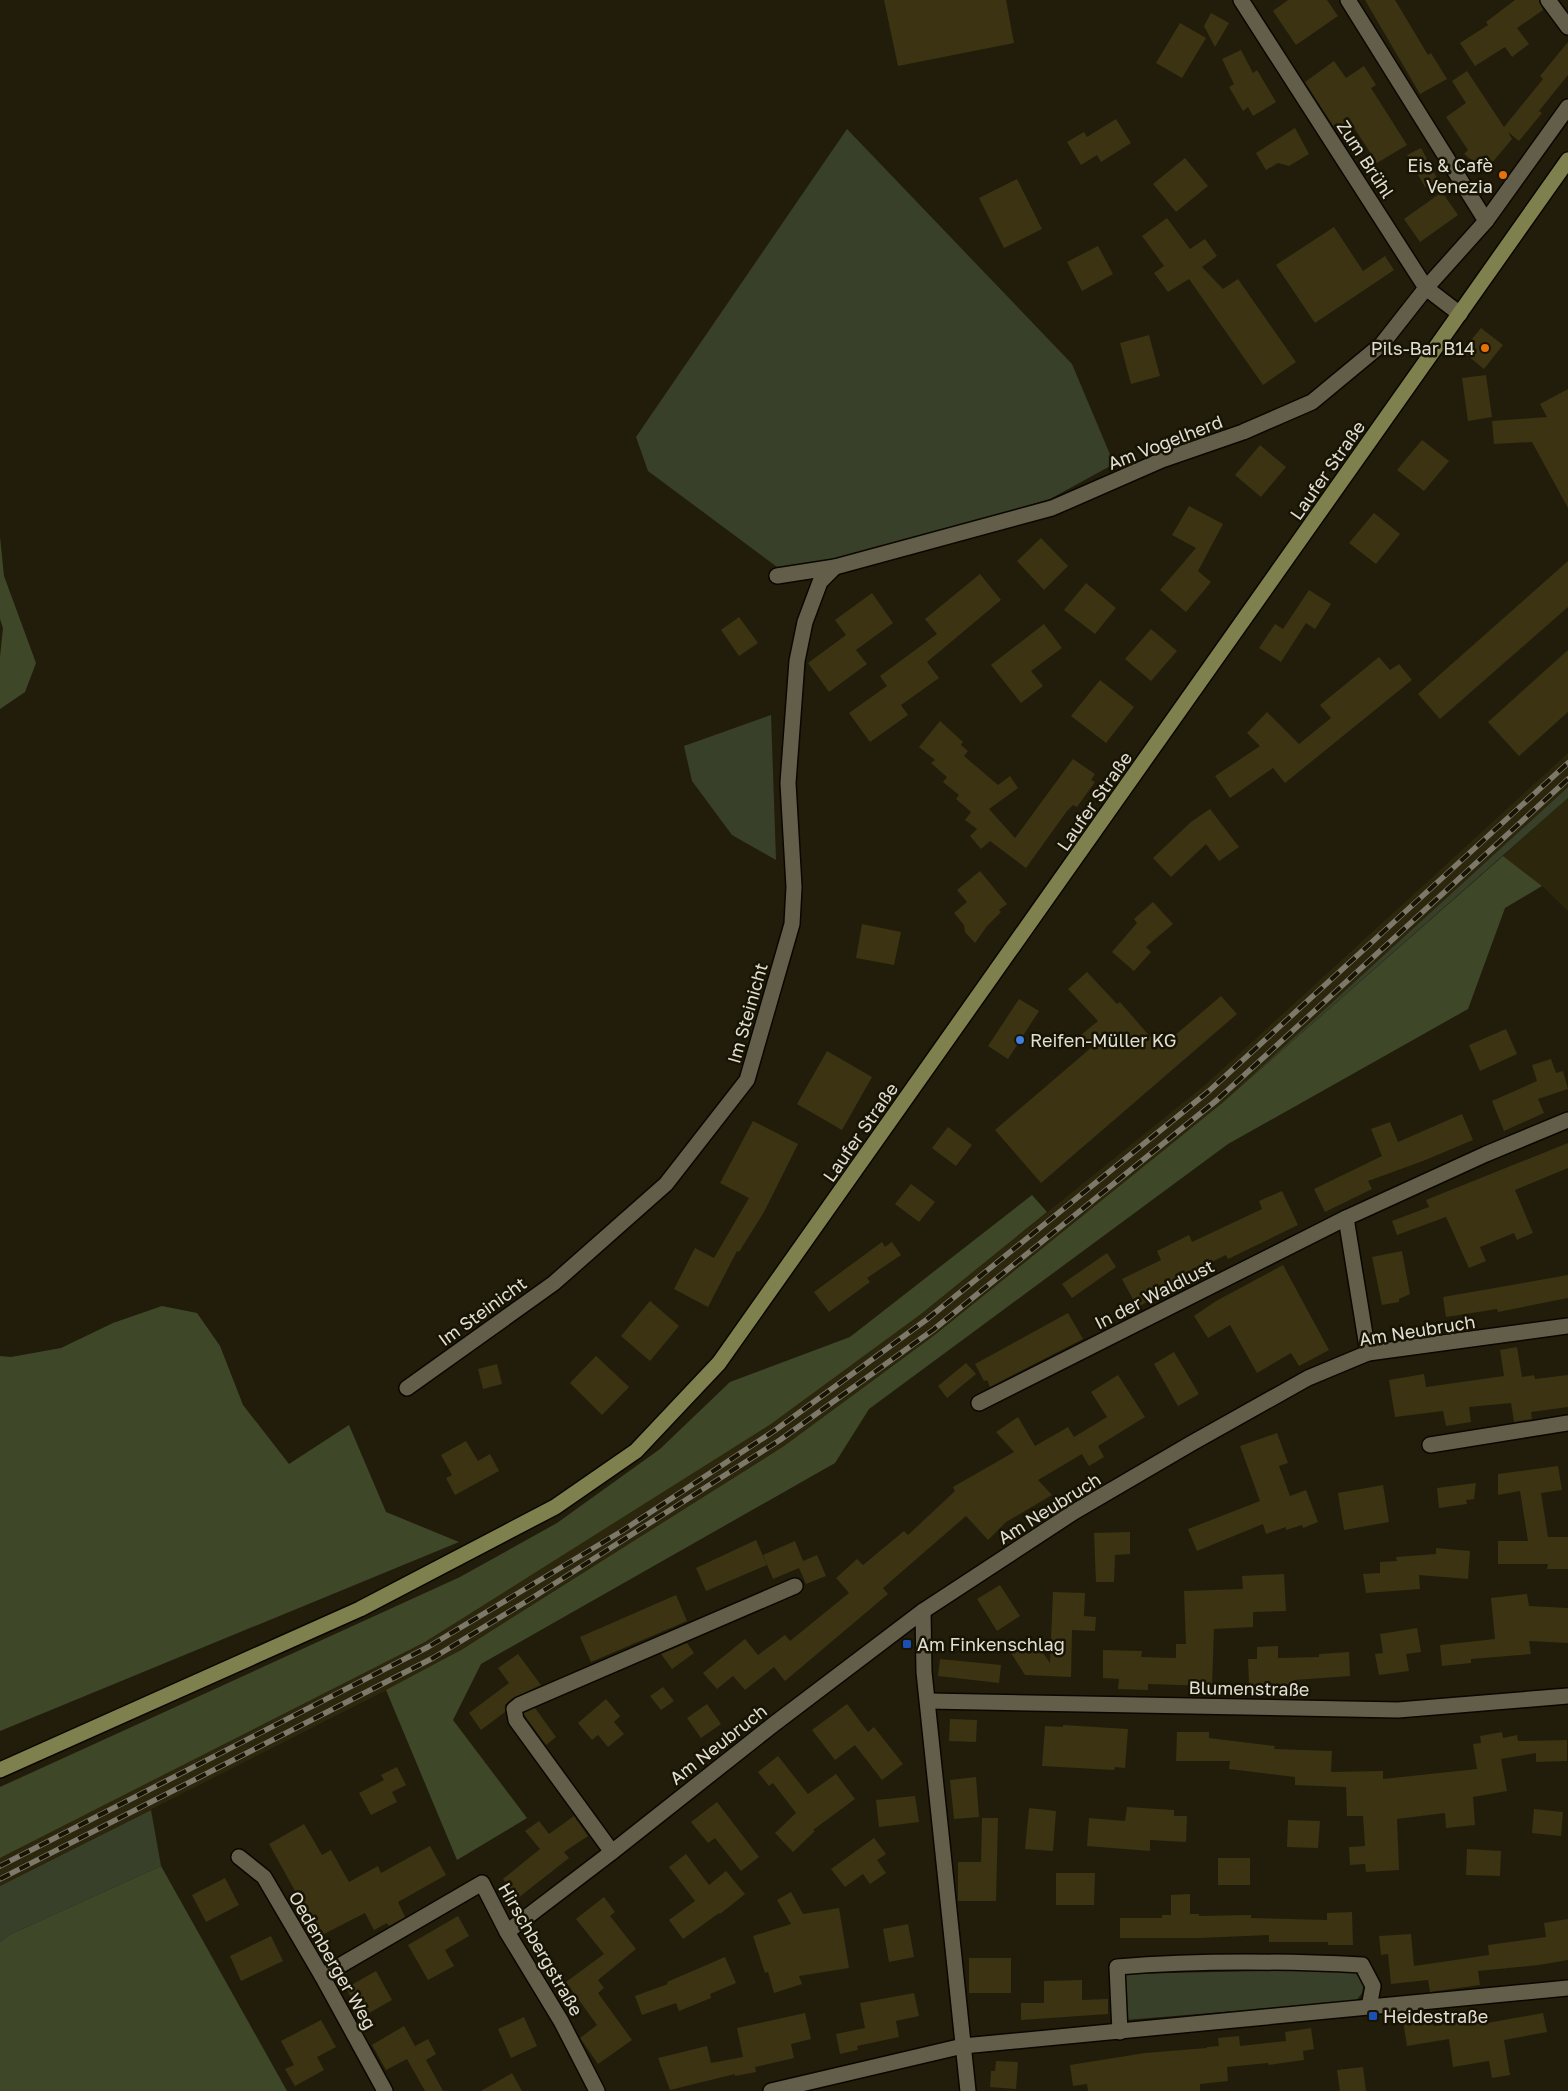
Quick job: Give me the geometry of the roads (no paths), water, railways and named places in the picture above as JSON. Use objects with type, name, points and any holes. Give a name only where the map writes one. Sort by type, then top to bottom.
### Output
[{"type":"main road","name":"Laufer Straße","points":[[0,1770],[360,1609],[555,1507],[636,1451],[719,1363],[1568,160]]},
{"type":"street","name":"Zum Brühl","points":[[1241,0],[1426,288],[1460,314]]},
{"type":"street","points":[[1348,0],[1486,222]]},
{"type":"street","points":[[1548,0],[1568,27]]},
{"type":"street","points":[[1426,288],[1486,222],[1568,108]]},
{"type":"street","name":"Am Vogelherd","points":[[874,555],[1052,508],[1162,460],[1242,432],[1312,402],[1382,344],[1426,288]]},
{"type":"street","name":"Im Steinicht","points":[[778,576],[836,567],[874,555]]},
{"type":"street","name":"Im Steinicht","points":[[407,1388],[554,1283],[666,1184],[747,1080],[792,924],[794,887],[788,783],[797,661],[805,622],[820,582],[836,567]]},
{"type":"street","name":"In der Waldlust","points":[[979,1403],[1346,1218],[1486,1154],[1568,1120]]},
{"type":"street","points":[[1346,1218],[1368,1353]]},
{"type":"street","name":"Am Neubruch","points":[[507,1932],[612,1852],[781,1718],[923,1611],[1074,1512],[1192,1443],[1308,1378],[1368,1353],[1568,1326]]},
{"type":"street","points":[[1430,1445],[1568,1424]]},
{"type":"street","points":[[612,1852],[516,1720],[514,1709],[519,1705],[795,1586]]},
{"type":"street","points":[[923,1611],[924,1672],[968,2091]]},
{"type":"street","name":"Blumenstraße","points":[[928,1701],[1398,1710],[1568,1696]]},
{"type":"street","name":"Oedenberger Weg","points":[[239,1857],[264,1877],[322,1976],[385,2091]]},
{"type":"street","name":"Hirschbergstraße","points":[[322,1976],[482,1883],[507,1932],[561,2021],[597,2091]]},
{"type":"street","points":[[1120,2032],[1118,1967],[1169,1962],[1362,1965],[1373,1986],[1369,2007]]},
{"type":"street","points":[[771,2091],[963,2046],[1568,1988]]},
{"type":"railway","points":[[0,1866],[428,1647],[622,1531],[774,1431],[926,1320],[1209,1091],[1568,763]]},
{"type":"railway","points":[[0,1879],[433,1658],[532,1598],[780,1440],[933,1330],[1217,1100],[1568,779]]},
{"type":"place","name":"Eis & Cafè Venezia","points":[[1503,175]]},
{"type":"place","name":"Pils-Bar B14","points":[[1485,348]]},
{"type":"place","name":"Reifen-Müller KG","points":[[1020,1040]]},
{"type":"place","name":"Am Finkenschlag","points":[[907,1644]]},
{"type":"place","name":"Heidestraße","points":[[1373,2016]]}]
